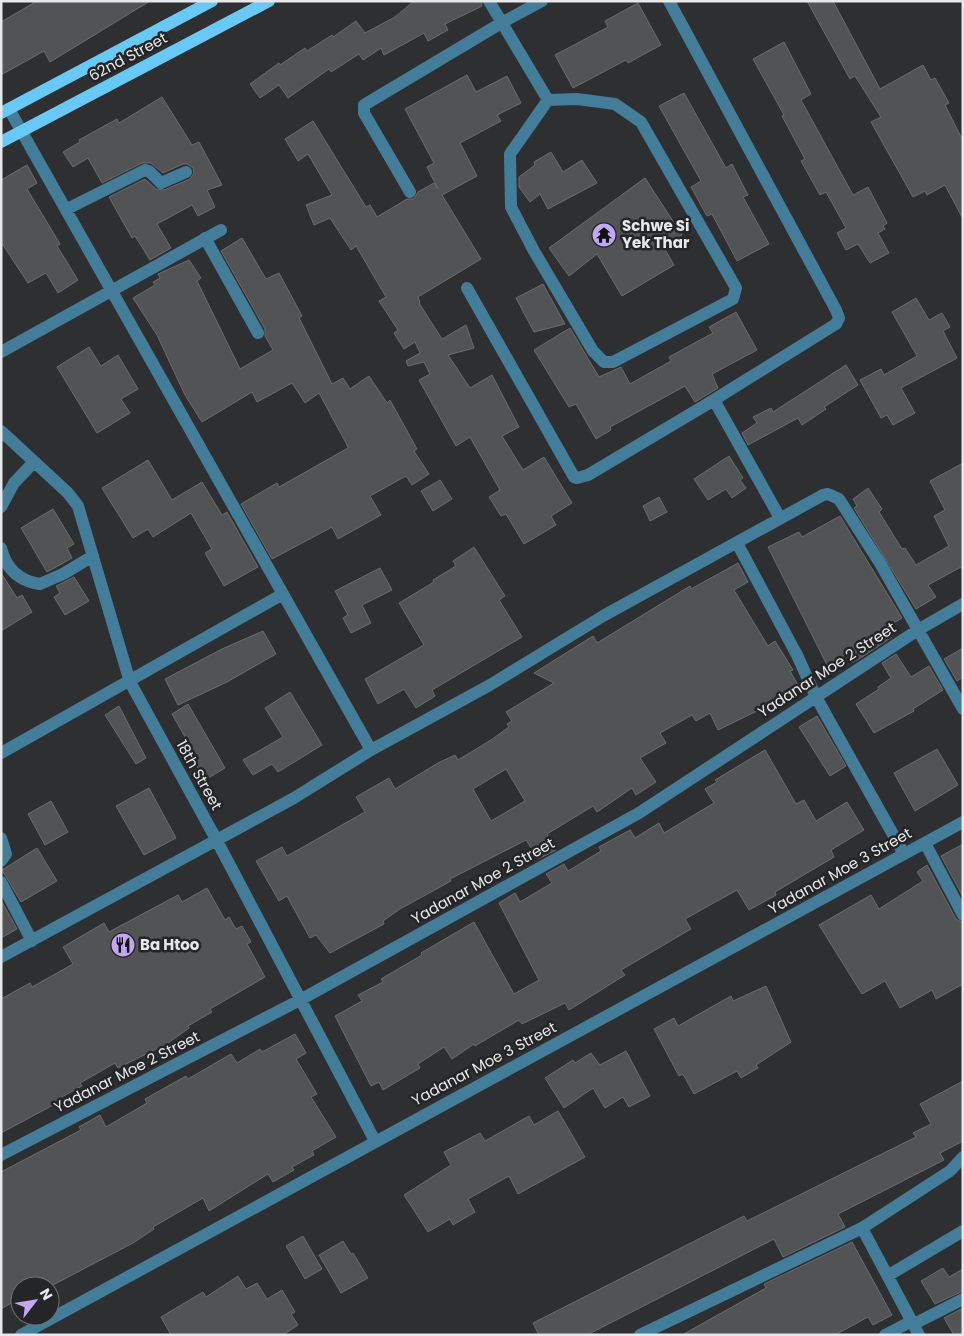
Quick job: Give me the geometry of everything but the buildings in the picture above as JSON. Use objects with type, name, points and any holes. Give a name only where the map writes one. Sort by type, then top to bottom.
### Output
[{"type":"main road","name":"62nd Street","points":[[5,111],[212,1]]},
{"type":"main road","name":"62nd Street","points":[[1,142],[269,1]]},
{"type":"street","points":[[489,1],[548,100]]},
{"type":"street","points":[[410,192],[364,113],[363,107],[503,22],[542,1]]},
{"type":"street","points":[[467,288],[574,477],[577,478],[588,475],[714,400],[831,328],[839,318],[669,1]]},
{"type":"street","points":[[577,99],[615,104],[641,122],[736,288],[733,300],[613,362],[604,362],[593,351],[534,251],[511,207],[510,154],[548,100],[577,99]]},
{"type":"street","points":[[5,111],[23,130],[372,750]]},
{"type":"street","points":[[67,209],[145,170],[149,171],[161,184],[186,172]]},
{"type":"street","points":[[1,352],[221,230]]},
{"type":"street","points":[[205,238],[258,333]]},
{"type":"street","points":[[714,400],[780,518]]},
{"type":"street","name":"18th Street","points":[[1,431],[68,493],[78,506],[130,682],[216,839],[376,1141]]},
{"type":"street","points":[[1,507],[14,483],[34,462]]},
{"type":"street","points":[[1,957],[294,798],[372,750],[490,685],[603,616],[823,495],[828,494],[839,499],[880,563],[963,709]]},
{"type":"street","points":[[737,544],[797,655],[816,697],[904,854]]},
{"type":"street","points":[[2,555],[18,577],[40,584],[63,574],[93,556]]},
{"type":"street","points":[[1,753],[130,682],[283,594]]},
{"type":"street","name":"Yadanar Moe 2 Street","points":[[1,1155],[300,1000],[639,813],[918,630],[963,604]]},
{"type":"street","name":"Yadanar Moe 3 Street","points":[[21,1335],[963,822]]},
{"type":"street","points":[[1,838],[6,854],[1,861]]},
{"type":"street","points":[[925,843],[963,915]]},
{"type":"street","points":[[1,882],[32,941]]},
{"type":"street","points":[[640,1335],[862,1228],[950,1171],[963,1157]]},
{"type":"street","points":[[862,1228],[889,1275],[915,1327]]},
{"type":"street","points":[[889,1275],[963,1230]]},
{"type":"street","points":[[885,1335],[915,1327],[963,1299]]},
{"type":"place","name":"Schwe Si Yek Thar","points":[[604,235]]},
{"type":"place","name":"Ba Htoo","points":[[123,945]]}]
